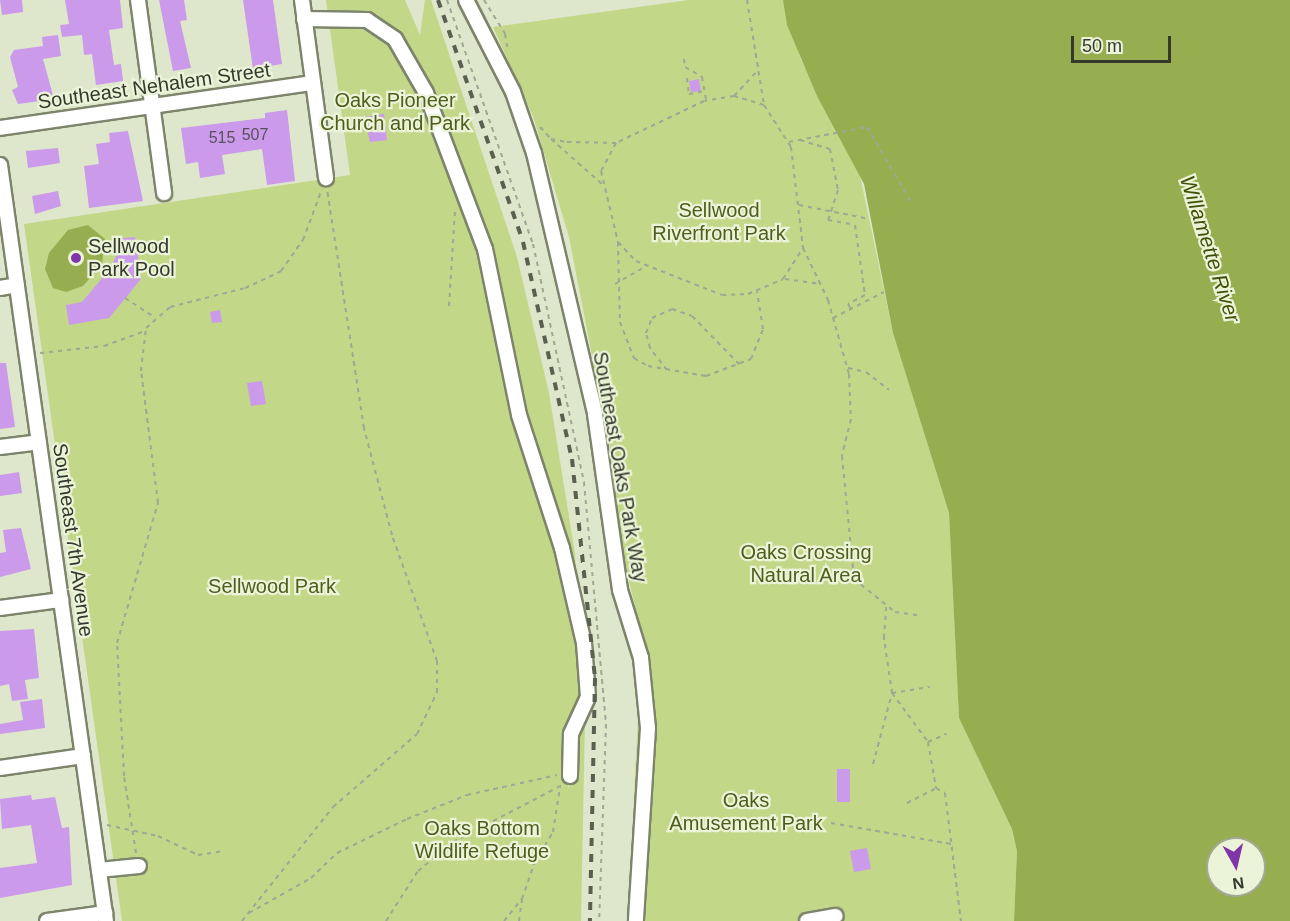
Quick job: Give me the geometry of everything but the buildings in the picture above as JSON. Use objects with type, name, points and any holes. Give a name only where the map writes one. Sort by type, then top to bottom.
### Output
[{"type":"street","points":[[138,0],[164,193]]},
{"type":"street","points":[[302,0],[326,178]]},
{"type":"street","name":"Southeast Oaks Park Way","points":[[465,0],[513,92],[534,153],[594,414],[620,590],[641,658],[649,714],[636,921]]},
{"type":"street","points":[[304,19],[355,17],[387,30],[413,66],[459,181],[494,282],[519,415],[562,548],[585,643],[588,698],[571,734],[570,776]]},
{"type":"street","name":"Southeast Nehalem Street","points":[[0,128],[313,83]]},
{"type":"street","name":"Southeast 7th Avenue","points":[[0,165],[106,917]]},
{"type":"street","points":[[0,288],[17,285]]},
{"type":"street","points":[[0,447],[39,442]]},
{"type":"street","points":[[0,608],[61,600]]},
{"type":"street","points":[[0,768],[83,756]]},
{"type":"street","points":[[99,870],[140,866]]},
{"type":"street","points":[[807,921],[836,916]]},
{"type":"street","points":[[47,921],[106,917]]},
{"type":"path","points":[[447,0],[533,244],[581,462],[605,681],[599,921]]},
{"type":"path","points":[[484,0],[505,34],[510,59]]},
{"type":"path","points":[[747,0],[764,105],[789,142],[803,248],[833,318],[847,368],[851,419],[842,456],[855,579],[886,607],[904,616],[922,616]]},
{"type":"path","points":[[684,59],[685,67],[702,77],[706,101]]},
{"type":"path","points":[[734,96],[757,71]]},
{"type":"path","points":[[687,78],[689,93],[705,91]]},
{"type":"path","points":[[757,291],[762,343],[741,366],[724,372],[677,372],[634,358],[620,322],[615,285],[618,242],[602,184],[602,162],[616,143],[706,101],[734,96],[764,105]]},
{"type":"path","points":[[536,120],[551,138],[602,184]]},
{"type":"path","points":[[789,142],[867,127],[911,202]]},
{"type":"path","points":[[551,138],[616,143]]},
{"type":"path","points":[[800,140],[830,149],[838,190],[829,211],[828,220],[855,225],[865,295],[848,304],[851,309]]},
{"type":"path","points":[[140,866],[131,833],[117,643],[158,503],[144,408],[146,331],[154,317],[170,306],[245,288],[281,272],[303,240],[326,178]]},
{"type":"path","points":[[242,921],[333,807],[417,734],[437,692],[437,661],[392,535],[364,428],[326,178]]},
{"type":"path","points":[[449,306],[459,181]]},
{"type":"path","points":[[799,205],[870,219]]},
{"type":"path","points":[[618,242],[646,266],[710,293],[757,291],[783,279],[803,248]]},
{"type":"path","points":[[615,285],[646,266]]},
{"type":"path","points":[[783,279],[820,284]]},
{"type":"path","points":[[833,318],[884,292]]},
{"type":"path","points":[[125,298],[154,317]]},
{"type":"path","points":[[667,370],[650,348],[646,333],[652,318],[672,309],[692,316],[741,366]]},
{"type":"path","points":[[27,355],[104,346],[146,331]]},
{"type":"path","points":[[847,368],[866,372],[889,390]]},
{"type":"path","points":[[873,764],[892,693],[884,638],[886,607]]},
{"type":"path","points":[[892,693],[930,687]]},
{"type":"path","points":[[892,693],[928,742],[936,788]]},
{"type":"path","points":[[928,742],[946,734]]},
{"type":"path","points":[[247,914],[311,878],[337,853],[407,819],[479,792],[570,776]]},
{"type":"path","points":[[386,921],[418,871],[453,842],[517,804],[560,787],[570,776]]},
{"type":"path","points":[[519,921],[522,899],[534,861],[553,832],[560,787]]},
{"type":"path","points":[[907,803],[936,788]]},
{"type":"path","points":[[936,788],[945,793],[961,921]]},
{"type":"path","points":[[93,822],[131,833],[158,836],[198,855],[224,851]]},
{"type":"path","points":[[831,822],[951,844]]},
{"type":"path","points":[[504,921],[522,899]]},
{"type":"green space","name":"Sellwood Park","points":[[326,0],[405,0],[420,35],[425,0],[431,0],[517,257],[549,393],[575,554],[583,696],[568,725],[568,789],[585,718],[581,921],[122,921],[24,224],[350,175]]},
{"type":"green space","points":[[689,0],[783,0],[801,60],[858,166],[893,333],[949,513],[959,718],[1012,829],[1017,851],[1014,921],[628,921],[642,635],[624,560],[610,448],[569,237],[534,119],[493,27]]},
{"type":"water","name":"Willamette River","points":[[783,0],[1290,0],[1290,921],[1014,921],[1017,851],[1012,829],[959,718],[949,513],[893,333],[864,184],[817,96],[787,25]]},
{"type":"water","name":"Sellwood Park Pool","points":[[88,225],[105,239],[102,264],[83,286],[66,292],[53,288],[45,269],[49,253],[68,230]]},
{"type":"railway","points":[[438,0],[523,242],[572,459],[595,678],[590,921]]},
{"type":"place","name":"Sellwood Park Pool","points":[[76,258]]},
{"type":"park label","name":"Oaks Pioneer Church and Park","points":[[395,112]]},
{"type":"park label","name":"Sellwood Riverfront Park","points":[[719,222]]},
{"type":"park label","name":"Oaks Crossing Natural Area","points":[[806,564]]},
{"type":"park label","name":"Oaks Amusement Park","points":[[746,812]]},
{"type":"park label","name":"Oaks Bottom Wildlife Refuge","points":[[482,840]]}]
